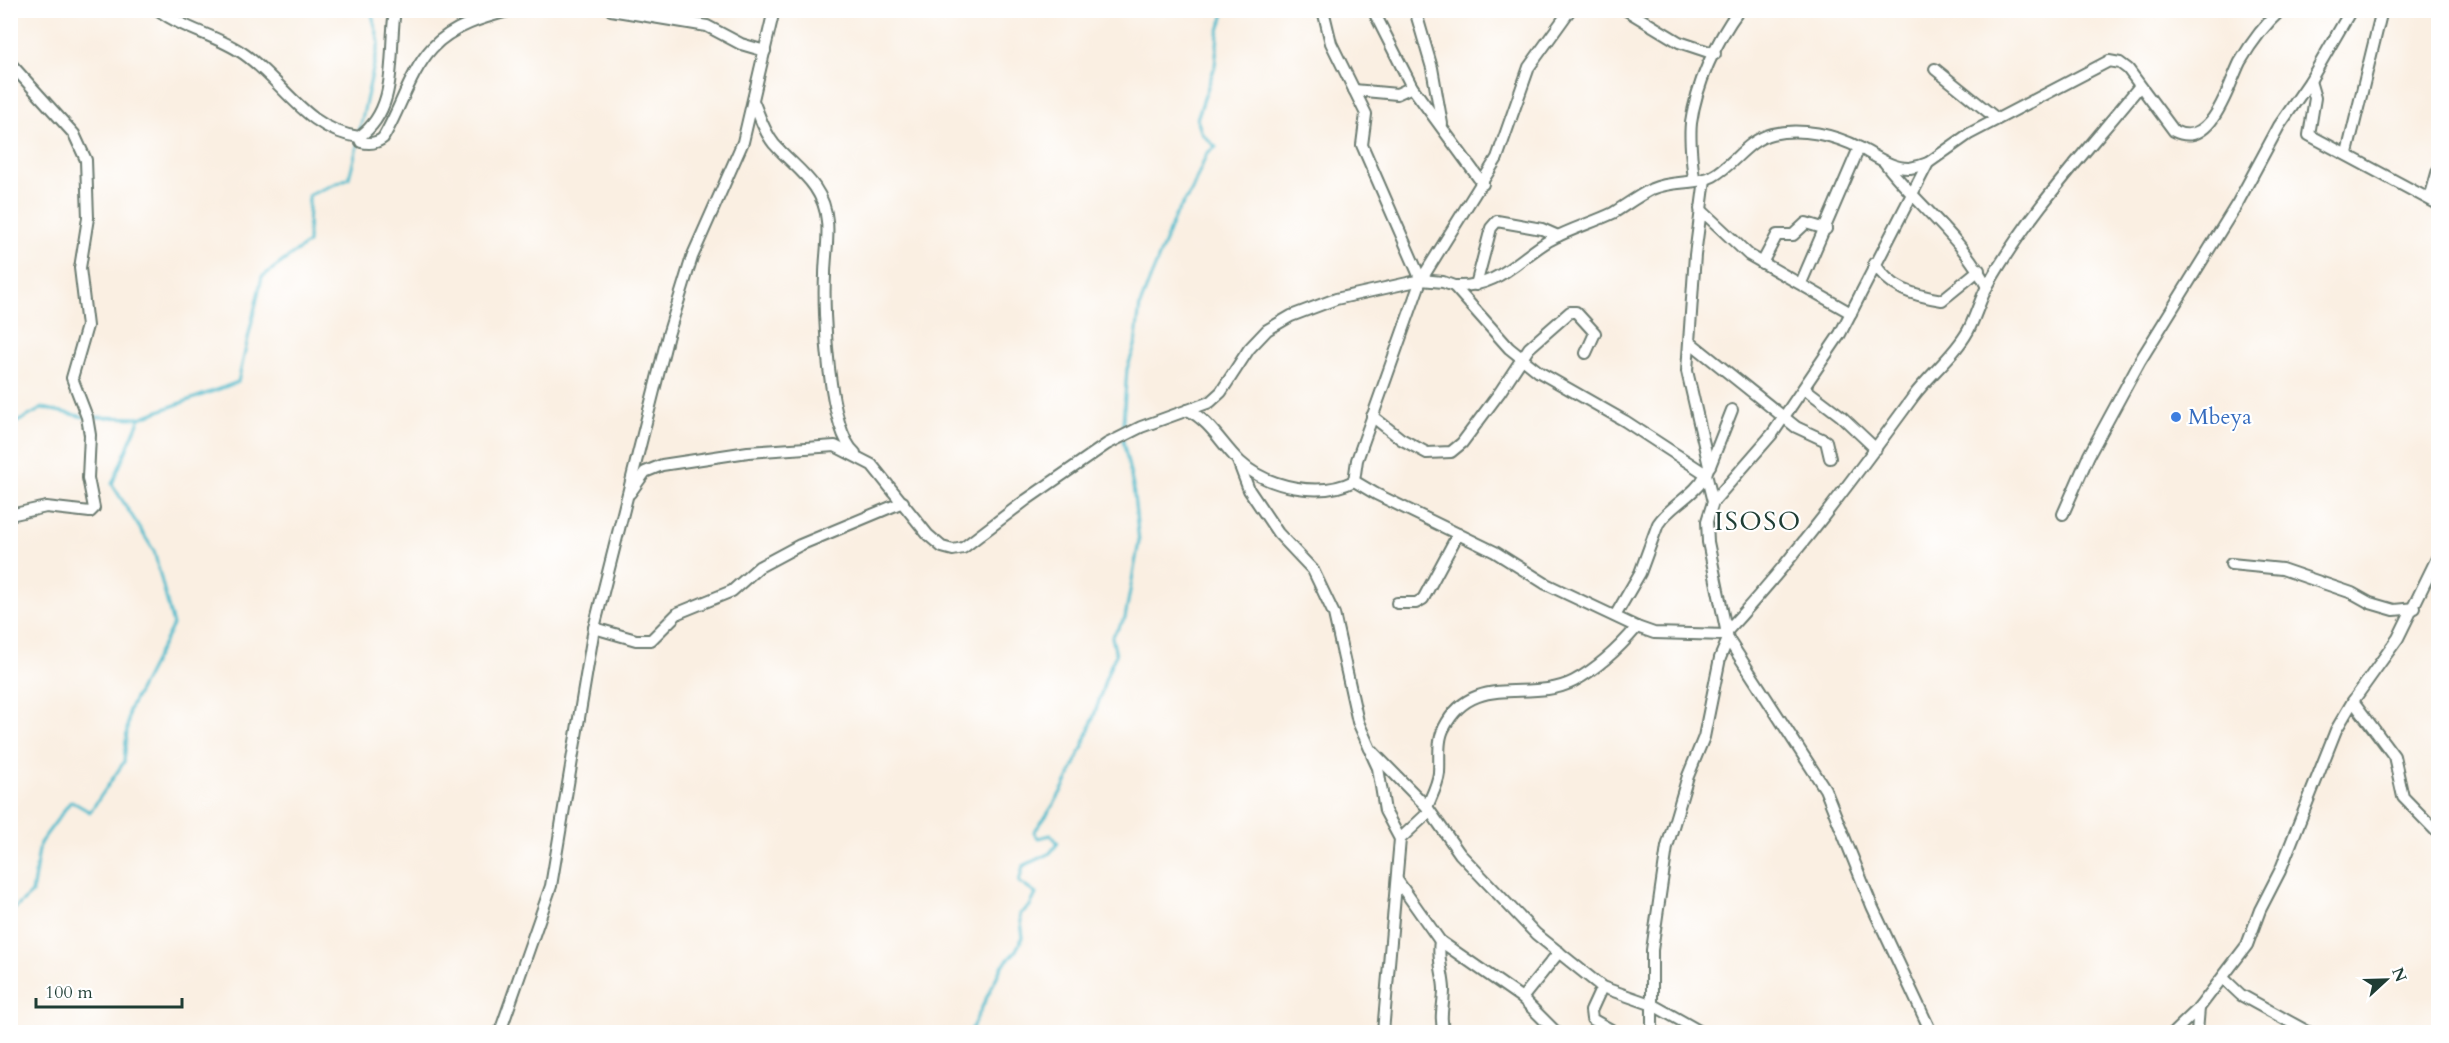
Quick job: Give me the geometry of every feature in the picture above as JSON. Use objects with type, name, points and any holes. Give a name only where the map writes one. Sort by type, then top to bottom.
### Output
[{"type":"street","points":[[158,10],[184,27],[219,40],[246,56],[288,97],[329,129],[359,136]]},
{"type":"street","points":[[359,136],[375,123],[388,89],[393,59],[395,10]]},
{"type":"street","points":[[359,136],[361,142],[367,143],[375,143],[383,138],[424,60],[442,39],[477,21],[512,10]]},
{"type":"street","points":[[611,10],[707,26],[741,44],[765,51]]},
{"type":"street","points":[[500,1032],[551,886],[594,628],[630,493],[654,389],[686,273],[712,207],[738,154],[754,103],[774,10]]},
{"type":"street","points":[[1323,10],[1331,43],[1366,114],[1362,145],[1421,280]]},
{"type":"street","points":[[1372,10],[1412,87],[1484,184]]},
{"type":"street","points":[[1415,10],[1432,68],[1444,130]]},
{"type":"street","points":[[1354,481],[1357,460],[1421,280],[1484,184],[1497,158],[1529,67],[1570,10]]},
{"type":"street","points":[[1626,10],[1679,42],[1715,54]]},
{"type":"street","points":[[1713,502],[1687,371],[1700,209],[1700,179],[1690,142],[1691,122],[1701,87],[1715,54],[1739,10]]},
{"type":"street","points":[[754,103],[774,143],[815,184],[824,202],[828,222],[824,285],[830,373],[842,431],[847,444],[888,482],[928,535],[942,547],[953,550],[963,548],[1026,500],[1107,444],[1141,427],[1210,402],[1221,392],[1249,350],[1267,330],[1292,316],[1336,299],[1421,280],[1443,282],[1454,286],[1476,285],[1514,268],[1558,236],[1612,213],[1652,189],[1675,181],[1700,179],[1719,173],[1760,138],[1782,132],[1827,136],[1859,148],[1885,163],[1910,168],[1928,164],[1969,134],[2109,62],[2120,63],[2128,69],[2139,87],[2174,131],[2184,136],[2194,134],[2207,126],[2217,112],[2249,48],[2265,25],[2281,10]]},
{"type":"street","points":[[2062,514],[2089,455],[2140,362],[2237,204],[2279,126],[2310,81],[2351,10]]},
{"type":"street","points":[[2347,153],[2382,10]]},
{"type":"street","points":[[10,63],[74,134],[86,160],[88,218],[80,268],[87,327],[72,378],[87,417],[90,435],[88,478],[94,508],[90,512],[37,507],[10,515]]},
{"type":"street","points":[[1935,69],[1997,119]]},
{"type":"street","points":[[2310,81],[2315,98],[2310,135],[2315,140],[2347,153],[2434,201],[2439,170]]},
{"type":"street","points":[[1354,90],[1397,94],[1412,87]]},
{"type":"street","points":[[1652,1032],[1652,950],[1667,847],[1688,776],[1704,738],[1720,658],[1727,635],[1797,552],[1827,509],[1876,449],[1915,395],[1968,331],[1987,287],[2050,194],[2139,87]]},
{"type":"street","points":[[1801,283],[1859,148]]},
{"type":"street","points":[[1885,163],[1955,239],[1978,270],[1987,287]]},
{"type":"street","points":[[1928,164],[1874,263],[1851,313],[1785,416],[1751,460],[1713,502],[1707,521],[1708,542],[1727,635],[1825,789],[1872,906],[1931,1032]]},
{"type":"street","points":[[1700,209],[1749,255],[1851,313]]},
{"type":"street","points":[[1476,285],[1491,228],[1497,221],[1536,228],[1558,236]]},
{"type":"street","points":[[1762,263],[1777,235],[1793,235],[1806,223],[1826,229]]},
{"type":"street","points":[[1874,263],[1883,278],[1896,288],[1918,296],[1942,300],[1978,270]]},
{"type":"street","points":[[1454,286],[1509,348],[1539,372],[1708,470]]},
{"type":"street","points":[[1372,416],[1401,439],[1427,453],[1451,452],[1462,443],[1529,348],[1570,312],[1576,312],[1595,333],[1586,353]]},
{"type":"street","points":[[1691,343],[1806,434],[1826,441],[1830,458]]},
{"type":"street","points":[[1804,388],[1841,416],[1876,449]]},
{"type":"street","points":[[1188,410],[1212,429],[1238,461],[1249,490],[1278,533],[1313,570],[1334,614],[1358,722],[1378,768],[1385,811],[1400,839],[1383,1032]]},
{"type":"street","points":[[1615,616],[1640,573],[1662,517],[1682,502],[1708,470],[1732,410]]},
{"type":"street","points":[[630,493],[645,472],[654,467],[748,452],[835,446],[861,458]]},
{"type":"street","points":[[1238,461],[1269,479],[1302,488],[1329,490],[1354,481],[1513,562],[1546,584],[1637,627],[1654,633],[1727,635]]},
{"type":"street","points":[[594,628],[636,640],[651,640],[678,613],[732,591],[759,567],[800,545],[903,502]]},
{"type":"street","points":[[1397,603],[1416,603],[1423,599],[1458,534]]},
{"type":"street","points":[[2174,1032],[2199,1008],[2247,945],[2260,910],[2280,871],[2318,770],[2336,730],[2353,701],[2398,638],[2439,556]]},
{"type":"street","points":[[2230,564],[2283,569],[2352,593],[2370,603],[2394,610],[2415,608]]},
{"type":"street","points":[[1400,839],[1428,810],[1439,775],[1442,730],[1460,705],[1487,693],[1555,687],[1574,681],[1615,650],[1637,627]]},
{"type":"street","points":[[2353,701],[2394,756],[2403,797],[2439,833]]},
{"type":"street","points":[[1370,748],[1428,810],[1460,854],[1536,934],[1602,987],[1653,1005],[1701,1032]]},
{"type":"street","points":[[1397,880],[1440,941],[1521,998],[1556,1032]]},
{"type":"street","points":[[1440,941],[1437,956],[1444,990],[1440,1012],[1444,1032]]},
{"type":"street","points":[[1521,998],[1559,952]]},
{"type":"street","points":[[2223,978],[2241,995],[2308,1032]]},
{"type":"street","points":[[1602,987],[1591,1011],[1592,1019],[1615,1032]]},
{"type":"street","points":[[2197,1032],[2199,1008]]},
{"type":"waterway","points":[[359,133],[379,42],[371,10]]},
{"type":"waterway","points":[[970,1032],[1002,966],[1015,952],[1023,937],[1020,914],[1030,906],[1036,894],[1019,882],[1023,866],[1050,853],[1058,843],[1051,835],[1038,838],[1034,832],[1054,804],[1071,772],[1116,655],[1112,637],[1125,618],[1139,542],[1133,486],[1122,436],[1127,369],[1135,346],[1140,305],[1175,216],[1191,192],[1207,153],[1216,147],[1202,134],[1197,119],[1215,66],[1218,34],[1225,10]]},
{"type":"waterway","points":[[10,913],[32,893],[40,843],[71,801],[90,812],[124,762],[129,710],[173,625],[154,551],[112,484],[140,418],[238,382],[262,277],[308,243],[309,195],[349,178],[358,143]]},
{"type":"waterway","points":[[10,426],[43,408],[84,417]]},
{"type":"waterway","points":[[91,417],[140,418]]},
{"type":"place","name":"Mbeya","points":[[2176,417]]},
{"type":"district","name":"ISOSO","points":[[1758,521]]}]
